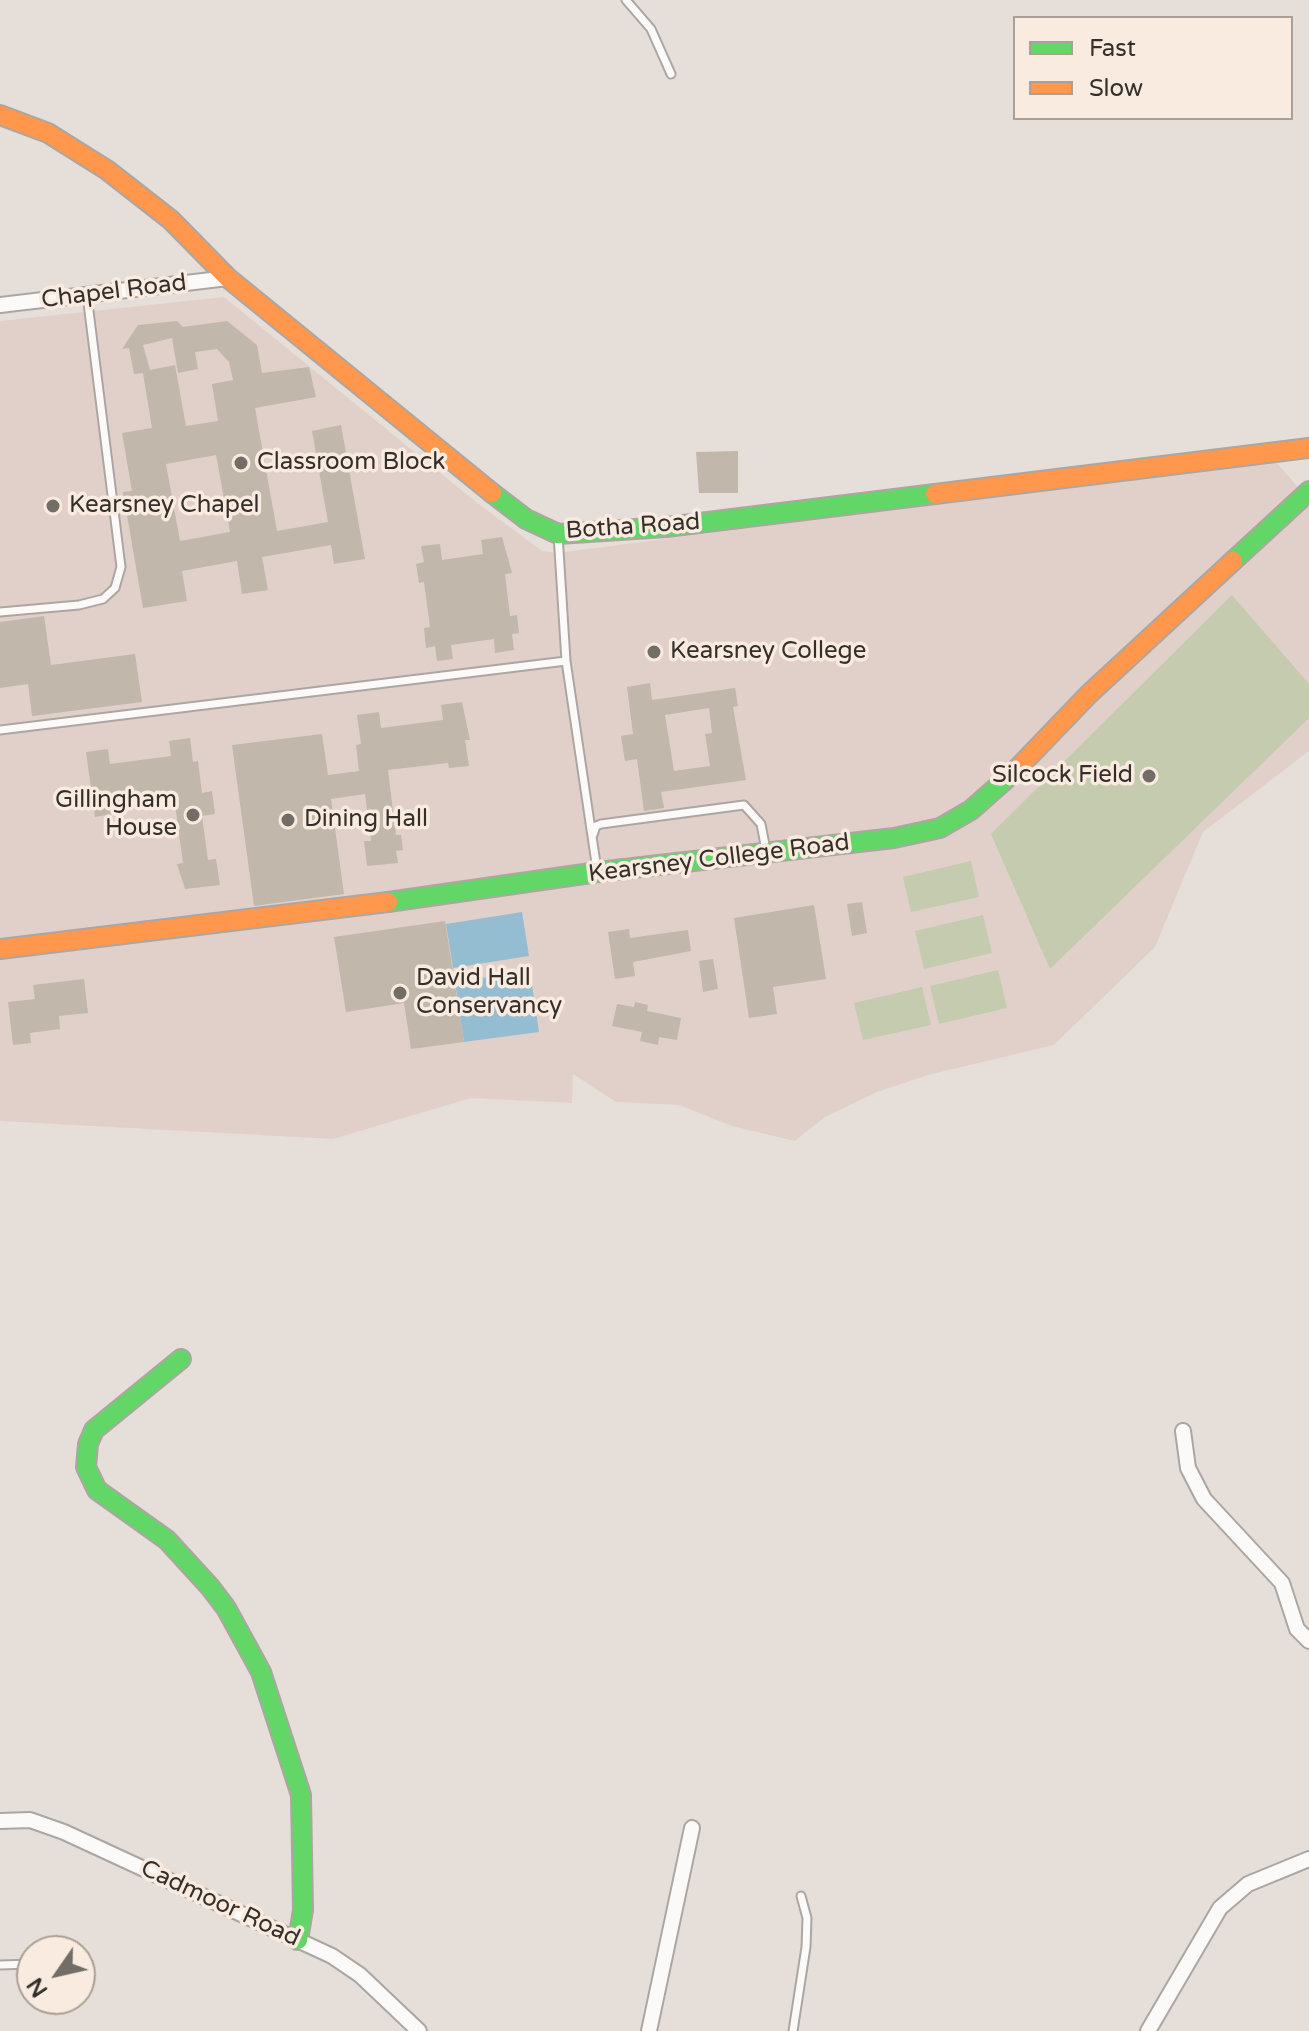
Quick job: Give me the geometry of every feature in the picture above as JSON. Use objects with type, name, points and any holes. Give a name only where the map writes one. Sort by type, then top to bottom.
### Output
[{"type":"street","name":"Botha Road","points":[[0,115],[48,133],[107,170],[171,220],[228,278],[464,471],[526,519],[558,534],[682,526],[1309,448]]},
{"type":"street","name":"Chapel Road","points":[[0,305],[228,278]]},
{"type":"street","name":"Kearsney College Road","points":[[0,949],[382,903],[598,872],[894,838],[940,828],[971,810],[1001,786],[1089,694],[1309,491]]},
{"type":"street","points":[[181,1359],[94,1430],[88,1444],[86,1467],[97,1490],[167,1540],[210,1587],[226,1608],[261,1672],[301,1795],[303,1910],[298,1940]]},
{"type":"street","points":[[1183,1431],[1188,1468],[1204,1499],[1282,1583],[1297,1629],[1309,1641]]},
{"type":"street","name":"Cadmoor Road","points":[[0,1821],[30,1820],[64,1832],[298,1940],[360,1975],[419,2031]]},
{"type":"street","points":[[649,2031],[692,1828]]},
{"type":"street","points":[[1148,2031],[1220,1908],[1248,1884],[1309,1859]]},
{"type":"lane","points":[[626,0],[651,29],[671,74]]},
{"type":"lane","points":[[0,612],[79,605],[103,599],[115,588],[121,567],[87,295]]},
{"type":"lane","points":[[558,534],[566,661],[598,872]]},
{"type":"lane","points":[[0,730],[566,661]]},
{"type":"lane","points":[[593,837],[596,826],[601,824],[744,805],[756,814],[761,824],[767,853]]},
{"type":"lane","points":[[793,2031],[806,1947],[807,1918],[801,1896]]},
{"type":"shaded area","name":"Kearsney College","points":[[224,297],[476,502],[542,551],[557,553],[1135,478],[1271,456],[1309,500],[1309,751],[1203,832],[1155,947],[1054,1045],[928,1075],[877,1092],[825,1117],[795,1141],[732,1126],[679,1105],[616,1102],[573,1074],[572,1103],[471,1098],[333,1139],[0,1121],[0,321]]},
{"type":"green space","name":"Silcock Field","points":[[1232,595],[1309,684],[1309,718],[1050,969],[991,834]]},
{"type":"green space","points":[[971,861],[979,897],[911,912],[903,877]]},
{"type":"green space","points":[[983,915],[992,953],[924,969],[915,931]]},
{"type":"green space","points":[[998,970],[1007,1008],[939,1024],[930,986]]},
{"type":"green space","points":[[922,987],[931,1025],[863,1040],[854,1003]]},
{"type":"water","points":[[522,912],[529,956],[453,968],[446,924]]},
{"type":"water","points":[[530,971],[539,1032],[464,1042],[455,982]]},
{"type":"building","name":"Classroom Block","points":[[177,321],[183,327],[227,321],[257,345],[262,373],[309,367],[316,397],[255,408],[277,531],[328,522],[312,431],[341,425],[365,559],[334,564],[331,545],[262,557],[268,590],[242,594],[237,561],[182,571],[187,601],[143,608],[123,492],[132,491],[122,433],[152,428],[143,373],[134,374],[129,348],[122,349],[138,325]],"holes":[[[172,338],[178,373],[198,369],[195,352],[217,349],[229,362],[233,380],[212,384],[218,421],[186,426],[175,365],[150,370],[143,345]],[[216,455],[230,532],[180,541],[166,464]]]},
{"type":"building","points":[[738,451],[738,493],[699,493],[696,452]]},
{"type":"building","points":[[502,537],[512,573],[505,574],[510,616],[517,615],[519,633],[512,634],[514,650],[495,653],[494,639],[451,645],[453,659],[437,661],[435,646],[426,648],[424,628],[430,627],[424,582],[419,583],[416,564],[424,562],[421,546],[440,544],[442,560],[483,554],[481,540]]},
{"type":"building","points":[[44,616],[51,665],[135,654],[142,702],[32,716],[28,684],[0,688],[0,622]]},
{"type":"building","points":[[650,683],[652,700],[735,688],[738,706],[733,707],[746,780],[661,792],[664,808],[644,811],[637,759],[625,761],[621,736],[633,734],[627,687]],"holes":[[[709,708],[712,733],[705,734],[710,766],[674,771],[665,715]]]},
{"type":"building","name":"Dining Hall","points":[[462,702],[470,740],[465,740],[469,766],[449,768],[448,763],[388,770],[396,835],[401,835],[403,850],[396,851],[398,863],[367,866],[364,841],[371,841],[365,794],[331,799],[344,894],[254,906],[232,745],[322,734],[328,775],[359,771],[356,745],[361,744],[357,715],[379,712],[381,728],[443,720],[441,705]]},
{"type":"building","name":"Gillingham House","points":[[190,738],[193,762],[198,761],[202,793],[212,791],[215,814],[202,816],[208,860],[216,859],[220,885],[185,889],[177,864],[183,863],[174,798],[117,806],[118,813],[95,817],[86,752],[108,749],[110,764],[171,756],[169,741]]},
{"type":"building","points":[[862,902],[867,933],[852,936],[847,904]]},
{"type":"building","points":[[814,905],[826,979],[773,987],[777,1014],[749,1018],[734,918]]},
{"type":"building","name":"David Hall Conservancy","points":[[445,921],[464,1042],[411,1049],[404,1003],[346,1012],[334,937]]},
{"type":"building","points":[[629,929],[630,938],[688,930],[691,951],[633,962],[635,976],[615,979],[608,932]]},
{"type":"building","points":[[713,959],[718,989],[703,992],[699,961]]},
{"type":"building","points":[[84,979],[88,1013],[59,1016],[60,1029],[30,1033],[31,1043],[13,1045],[8,1002],[35,999],[33,985]]},
{"type":"building","points":[[635,1002],[648,1005],[647,1011],[681,1018],[677,1040],[659,1037],[658,1045],[640,1041],[642,1032],[612,1026],[617,1004],[634,1007]]},
{"type":"traffic: fast","points":[[1233,561],[1309,491]]},
{"type":"traffic: fast","points":[[492,493],[526,519],[558,534],[667,527],[935,494]]},
{"type":"traffic: fast","points":[[388,902],[598,872],[894,838],[940,828],[971,810],[1014,772]]},
{"type":"traffic: fast","points":[[181,1359],[94,1430],[88,1444],[86,1467],[97,1490],[167,1540],[210,1587],[226,1608],[261,1672],[301,1795],[303,1910],[298,1940]]},
{"type":"traffic: slow","points":[[0,115],[48,133],[107,170],[171,220],[228,278],[492,493]]},
{"type":"traffic: slow","points":[[935,494],[1309,448]]},
{"type":"traffic: slow","points":[[1014,772],[1089,694],[1233,561]]},
{"type":"traffic: slow","points":[[0,949],[388,902]]},
{"type":"place","name":"Classroom Block","points":[[241,463]]},
{"type":"place","name":"Kearsney Chapel","points":[[53,506]]},
{"type":"place","name":"Kearsney College","points":[[654,652]]},
{"type":"place","name":"Silcock Field","points":[[1149,776]]},
{"type":"place","name":"Gillingham House","points":[[193,815]]},
{"type":"place","name":"Dining Hall","points":[[288,820]]},
{"type":"place","name":"David Hall Conservancy","points":[[400,993]]}]
